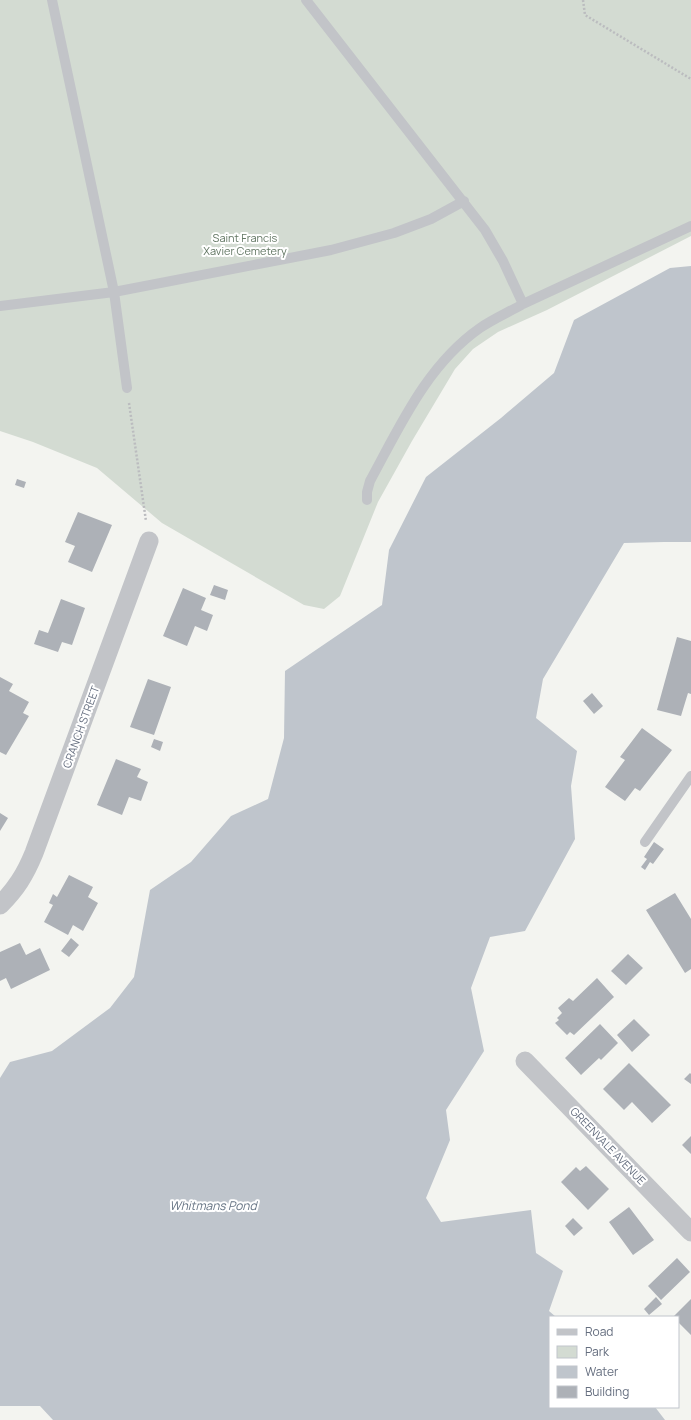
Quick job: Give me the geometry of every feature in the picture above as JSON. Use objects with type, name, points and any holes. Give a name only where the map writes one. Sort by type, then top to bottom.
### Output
[{"type":"street","name":"CRANCH STREET","points":[[0,905],[13,893],[25,874],[34,853],[149,541]]},
{"type":"street","name":"GREENVALE AVENUE","points":[[525,1061],[691,1232]]},
{"type":"lane","points":[[52,0],[114,292],[127,388]]},
{"type":"lane","points":[[306,0],[464,201],[485,230],[503,261],[523,304]]},
{"type":"lane","points":[[0,306],[114,292],[331,250],[394,233],[431,218],[464,201]]},
{"type":"lane","points":[[367,500],[367,492],[370,481],[406,414],[428,380],[459,345],[475,332],[523,304],[691,226]]},
{"type":"lane","points":[[645,842],[691,776]]},
{"type":"path","points":[[583,0],[584,15],[691,79]]},
{"type":"path","points":[[127,388],[149,541]]},
{"type":"green space","name":"Saint Francis Xavier Cemetery","points":[[0,0],[691,0],[691,236],[547,310],[498,332],[473,349],[455,369],[378,502],[340,596],[324,609],[304,605],[162,523],[97,468],[33,442],[0,431]]},
{"type":"water","name":"Whitmans Pond","points":[[691,266],[691,542],[624,543],[543,679],[536,718],[577,751],[571,786],[575,839],[525,931],[490,937],[471,988],[484,1051],[446,1110],[450,1140],[426,1198],[441,1222],[531,1210],[536,1253],[563,1271],[549,1311],[555,1316],[549,1316],[549,1408],[656,1408],[665,1420],[53,1420],[40,1406],[0,1406],[0,1078],[10,1062],[52,1051],[110,1008],[134,977],[150,890],[191,862],[231,816],[268,799],[284,738],[285,671],[382,605],[389,550],[426,477],[501,418],[554,373],[574,320],[670,268]]},
{"type":"building","points":[[17,479],[26,482],[24,488],[15,485]]},
{"type":"building","points":[[78,512],[112,525],[92,572],[68,562],[75,546],[65,542]]},
{"type":"building","points":[[214,585],[228,590],[225,600],[210,595]]},
{"type":"building","points":[[183,588],[206,598],[201,610],[213,615],[207,631],[195,626],[187,646],[163,636]]},
{"type":"building","points":[[61,599],[85,608],[72,645],[62,642],[58,652],[34,644],[39,630],[48,633]]},
{"type":"building","points":[[677,637],[691,641],[691,694],[688,693],[681,716],[657,710]]},
{"type":"building","points":[[0,677],[13,684],[9,691],[29,702],[23,713],[29,716],[6,755],[0,752]]},
{"type":"building","points":[[148,679],[171,687],[154,735],[130,727]]},
{"type":"building","points":[[592,693],[603,706],[594,714],[583,701]]},
{"type":"building","points":[[642,728],[672,750],[640,791],[635,788],[625,801],[605,787],[625,760],[620,757]]},
{"type":"building","points":[[154,739],[163,742],[160,751],[151,747]]},
{"type":"building","points":[[116,759],[141,769],[137,777],[148,782],[141,801],[129,797],[122,815],[97,805]]},
{"type":"building","points":[[0,813],[8,818],[0,831]]},
{"type":"building","points":[[654,842],[664,849],[653,864],[650,862],[645,870],[641,867],[647,859],[644,857]]},
{"type":"building","points":[[69,875],[93,887],[88,897],[98,903],[83,931],[73,925],[68,935],[44,922],[53,905],[49,903],[53,894],[57,897]]},
{"type":"building","points":[[675,893],[691,919],[691,969],[685,973],[646,910]]},
{"type":"building","points":[[71,938],[79,945],[69,957],[61,951]]},
{"type":"building","points":[[20,943],[26,955],[40,948],[50,970],[11,989],[6,978],[0,981],[0,952]]},
{"type":"building","points":[[628,954],[643,968],[626,985],[611,971]]},
{"type":"building","points":[[597,978],[614,997],[574,1035],[570,1032],[567,1035],[555,1023],[559,1020],[557,1018],[562,1013],[558,1008],[569,998],[573,1001]]},
{"type":"building","points":[[634,1019],[650,1035],[632,1052],[617,1035]]},
{"type":"building","points":[[600,1024],[618,1043],[601,1060],[599,1058],[581,1075],[565,1058]]},
{"type":"building","points":[[629,1063],[671,1105],[652,1123],[632,1102],[624,1110],[603,1089]]},
{"type":"building","points":[[690,1073],[691,1074],[691,1084],[684,1079]]},
{"type":"building","points":[[691,1136],[691,1154],[682,1145]]},
{"type":"building","points":[[586,1166],[609,1189],[588,1210],[561,1182],[576,1167],[580,1171]]},
{"type":"building","points":[[629,1207],[654,1240],[633,1255],[609,1222]]},
{"type":"building","points":[[573,1218],[583,1228],[574,1236],[565,1226]]},
{"type":"building","points":[[677,1258],[690,1272],[661,1300],[648,1286]]},
{"type":"building","points":[[656,1297],[662,1304],[649,1315],[644,1309]]},
{"type":"building","points":[[691,1299],[691,1335],[679,1323],[679,1316],[674,1316]]}]
